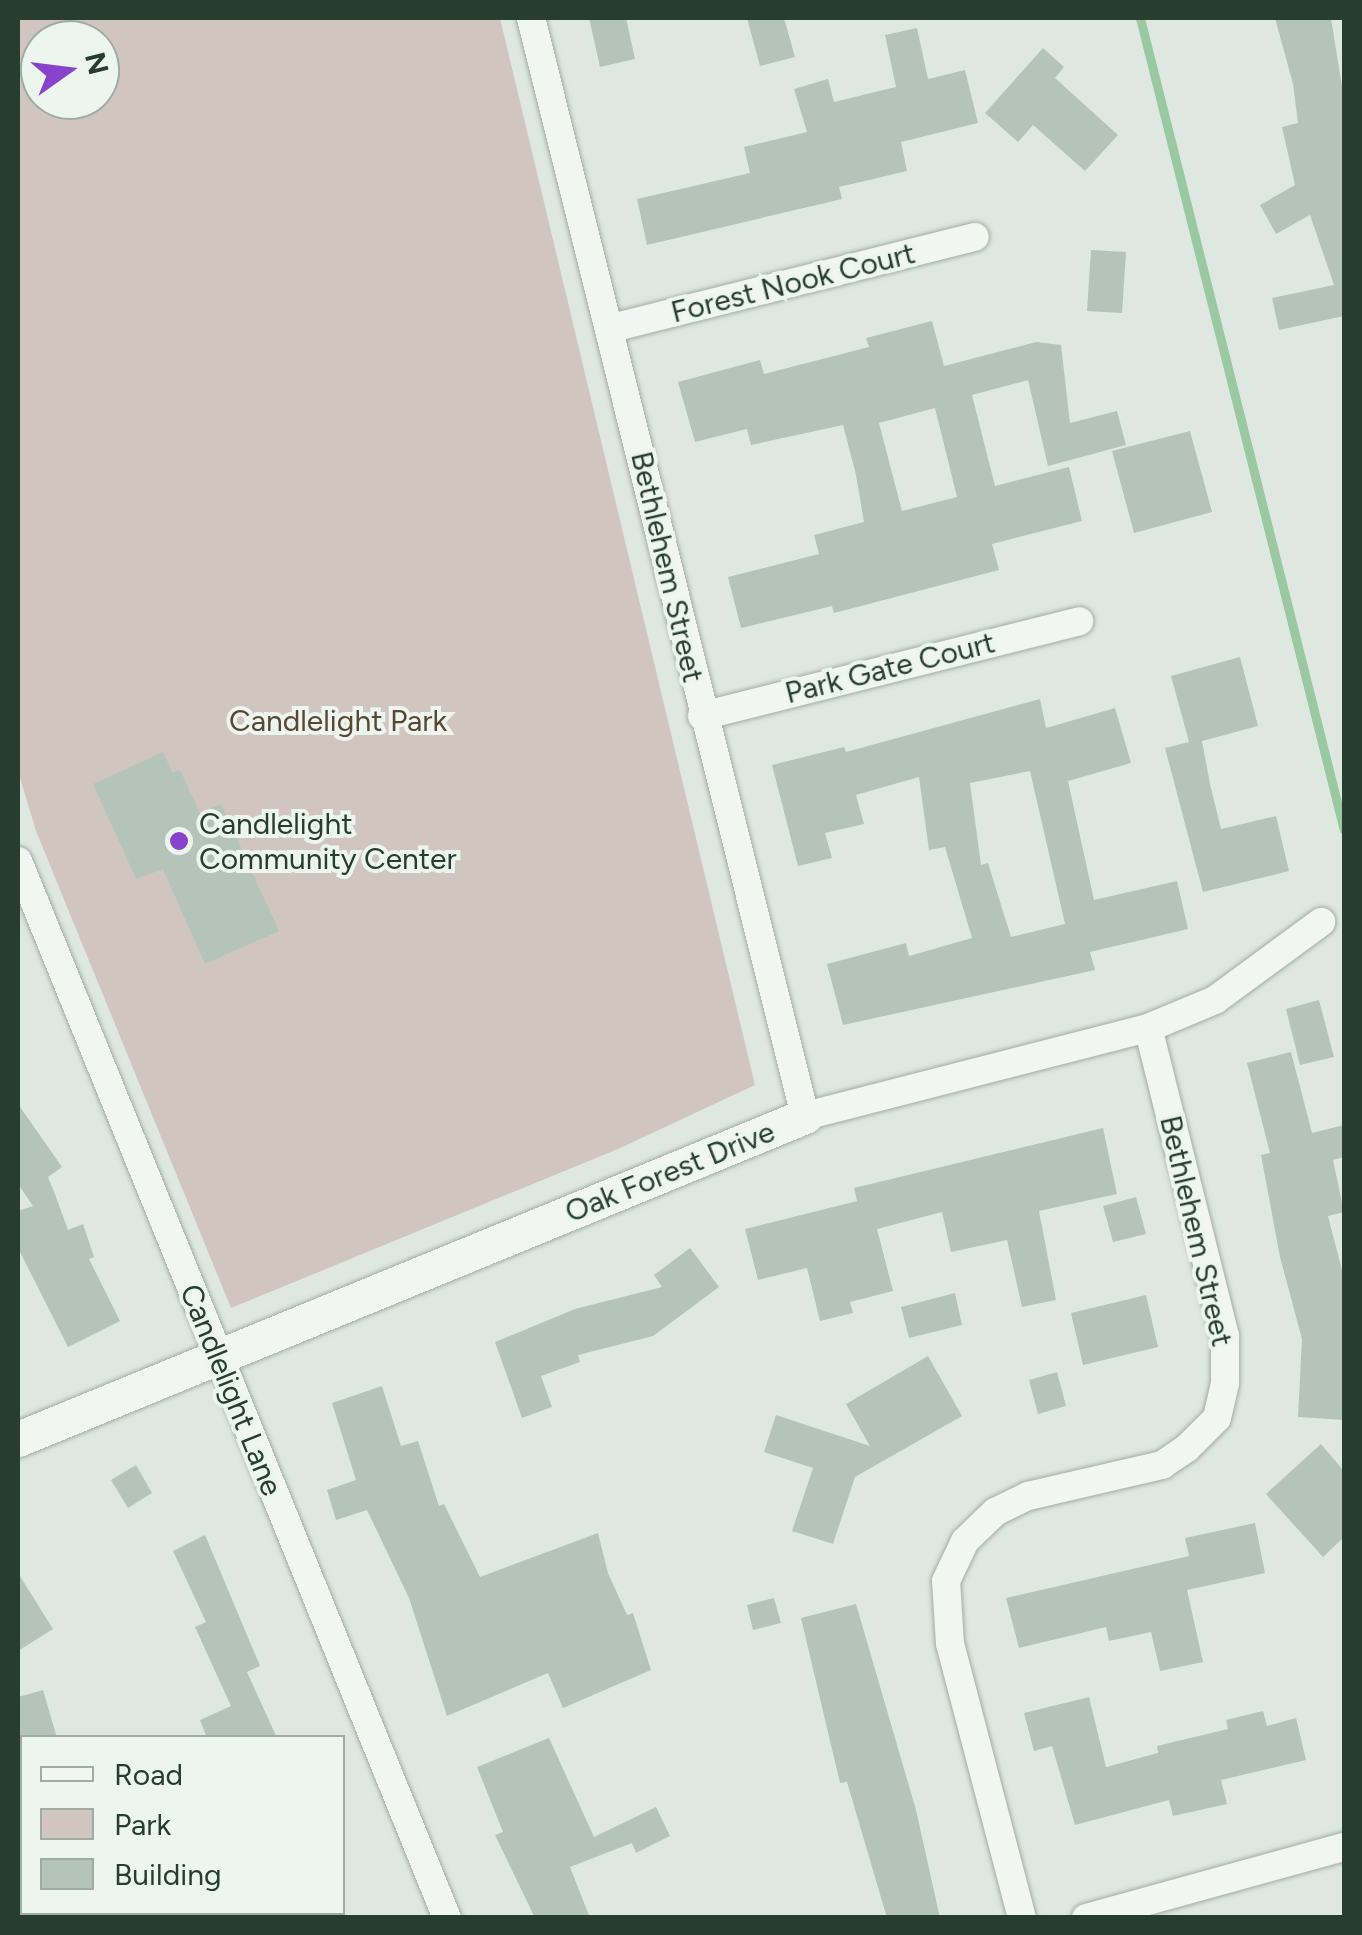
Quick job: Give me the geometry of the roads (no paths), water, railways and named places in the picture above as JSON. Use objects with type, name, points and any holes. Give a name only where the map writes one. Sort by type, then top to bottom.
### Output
[{"type":"street","name":"Bethlehem Street","points":[[531,18],[612,328],[702,716],[805,1116]]},
{"type":"street","name":"Forest Nook Court","points":[[612,328],[975,237]]},
{"type":"street","name":"Park Gate Court","points":[[702,716],[1079,621]]},
{"type":"street","name":"Candlelight Lane","points":[[18,862],[447,1918]]},
{"type":"street","name":"Oak Forest Drive","points":[[18,1439],[219,1360],[805,1116],[1148,1028],[1215,1000],[1321,922]]},
{"type":"street","name":"Bethlehem Street","points":[[1022,1918],[950,1644],[946,1581],[966,1541],[995,1512],[1028,1496],[1162,1465],[1187,1448],[1217,1418],[1226,1383],[1226,1336],[1148,1028]]},
{"type":"street","points":[[1086,1918],[1344,1847]]},
{"type":"waterway","points":[[1140,18],[1344,830]]},
{"type":"place","name":"Candlelight Community Center","points":[[179,841]]},
{"type":"park label","name":"Candlelight Park","points":[[338,721]]}]
